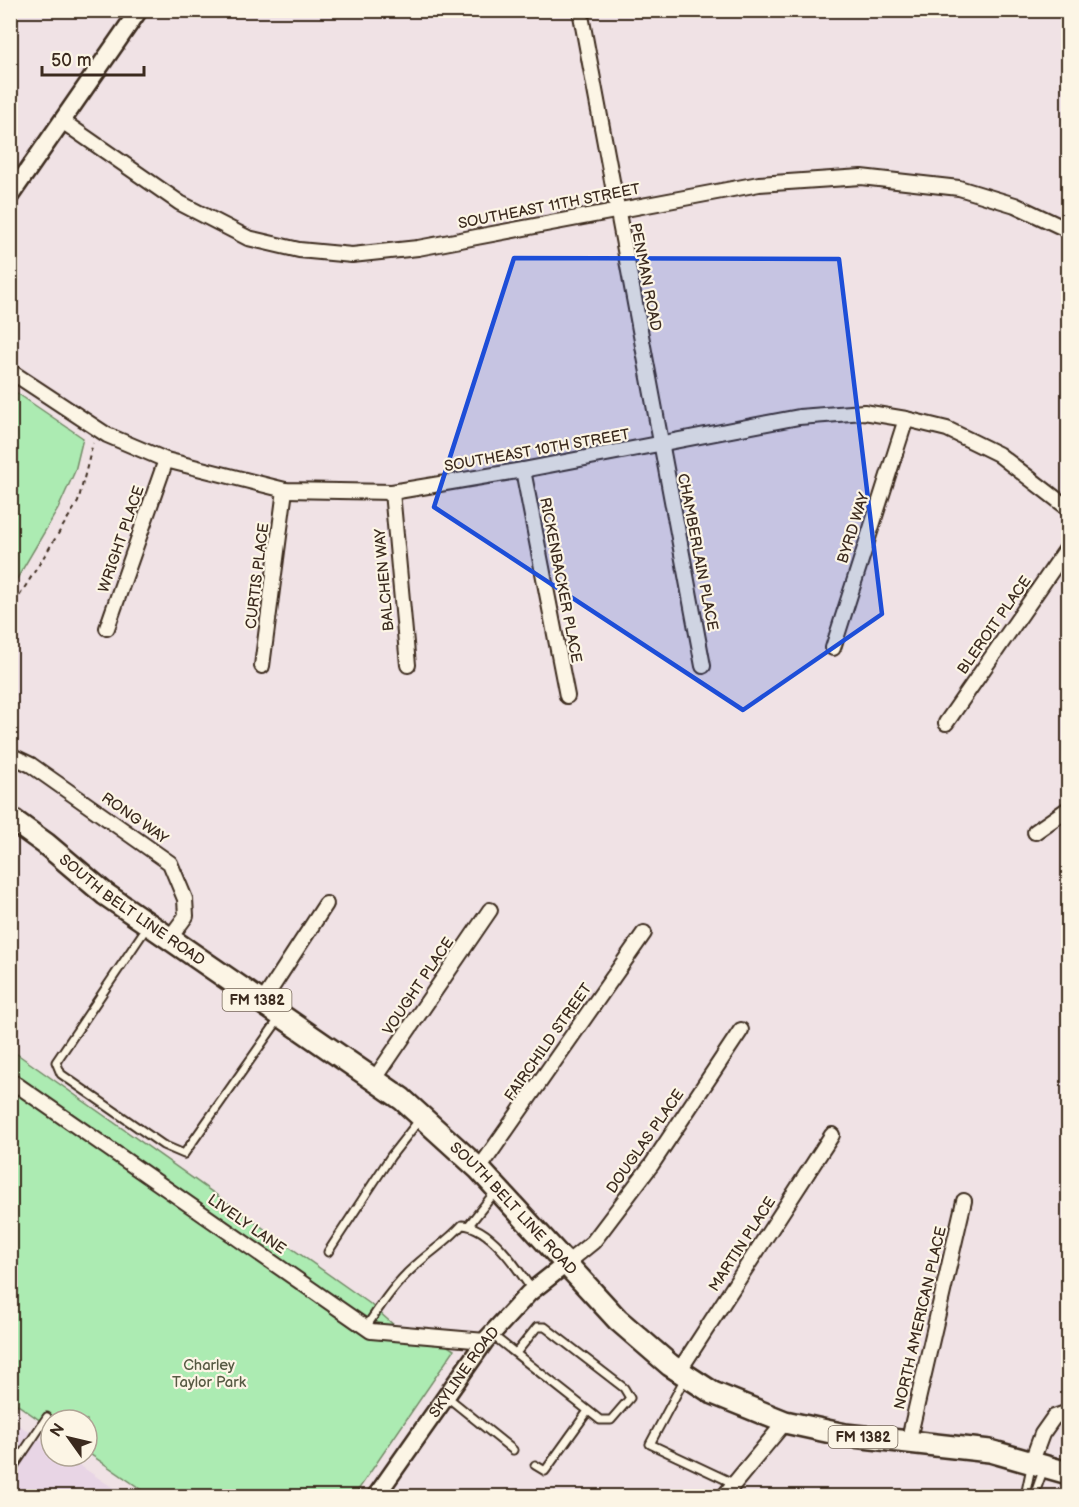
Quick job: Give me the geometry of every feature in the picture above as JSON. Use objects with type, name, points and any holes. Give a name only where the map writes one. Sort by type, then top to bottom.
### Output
[{"type":"main road","name":"SOUTH BELT LINE ROAD","points":[[12,822],[46,844],[105,894],[261,1004],[402,1099],[479,1169],[618,1320],[670,1365],[712,1392],[785,1422],[845,1435],[990,1451],[1068,1473]]},
{"type":"street","points":[[11,195],[138,10]]},
{"type":"street","name":"PENMAN ROAD","points":[[579,10],[661,444]]},
{"type":"street","name":"SOUTHEAST 11TH STREET","points":[[62,121],[180,203],[248,238],[299,250],[352,255],[418,248],[759,184],[861,177],[959,188],[1015,205],[1068,230]]},
{"type":"street","name":"SOUTHEAST 10TH STREET","points":[[10,371],[100,430],[166,460],[285,489],[392,492],[817,415],[864,412],[947,429],[998,454],[1068,508]]},
{"type":"street","name":"BYRD WAY","points":[[833,648],[906,419]]},
{"type":"street","name":"CHAMBERLAIN PLACE","points":[[661,444],[703,666]]},
{"type":"street","name":"WRIGHT PLACE","points":[[106,628],[166,460]]},
{"type":"street","name":"RICKENBACKER PLACE","points":[[523,470],[567,696]]},
{"type":"street","name":"CURTIS PLACE","points":[[262,666],[285,489]]},
{"type":"street","name":"BALCHEN WAY","points":[[392,492],[408,665]]},
{"type":"street","name":"BLEROIT PLACE","points":[[946,723],[1068,547]]},
{"type":"street","name":"RONG WAY","points":[[10,754],[31,765],[170,863],[185,898],[186,916],[169,939]]},
{"type":"street","points":[[1035,832],[1068,809]]},
{"type":"street","points":[[261,1004],[326,904]]},
{"type":"street","name":"VOUGHT PLACE","points":[[374,1080],[490,910]]},
{"type":"street","name":"FAIRCHILD STREET","points":[[479,1169],[644,933]]},
{"type":"street","name":"DOUGLAS PLACE","points":[[567,1263],[593,1242],[652,1164],[741,1030]]},
{"type":"street","name":"LIVELY LANE","points":[[10,1080],[371,1331],[391,1334],[488,1337]]},
{"type":"street","name":"MARTIN PLACE","points":[[683,1373],[832,1135]]},
{"type":"street","name":"NORTH AMERICAN PLACE","points":[[908,1443],[964,1201]]},
{"type":"street","name":"SKYLINE ROAD","points":[[376,1497],[488,1337],[532,1290],[567,1263]]},
{"type":"street","points":[[1039,1463],[1042,1434],[1054,1416],[1068,1412]]},
{"type":"street","points":[[724,1497],[785,1422]]},
{"type":"lane","points":[[149,924],[56,1062],[61,1074],[163,1145],[184,1154],[280,1017]]},
{"type":"lane","points":[[328,1252],[391,1155],[422,1117]]},
{"type":"lane","points":[[469,1225],[497,1189]]},
{"type":"lane","points":[[366,1327],[393,1287],[445,1243],[462,1225],[469,1225],[509,1256],[532,1290]]},
{"type":"lane","points":[[488,1337],[516,1353],[600,1420],[611,1420],[630,1398],[624,1388],[544,1327],[537,1328],[516,1353]]},
{"type":"lane","points":[[683,1373],[650,1443],[735,1484]]},
{"type":"lane","points":[[446,1396],[513,1450]]},
{"type":"lane","points":[[535,1465],[545,1471],[588,1410]]},
{"type":"lane","points":[[10,1472],[39,1429]]},
{"type":"lane","points":[[1025,1497],[1039,1463]]},
{"type":"lane","points":[[1034,1497],[1039,1463]]},
{"type":"path","points":[[10,611],[78,502],[91,447],[100,430]]},
{"type":"highlighted area","points":[[514,258],[839,259],[882,614],[743,710],[434,507]]},
{"type":"shaded area","points":[[10,1419],[39,1439],[39,1468],[84,1468],[125,1496],[11,1496]]},
{"type":"green space","points":[[11,389],[83,438],[75,471],[58,509],[11,589]]},
{"type":"green space","name":"Charley Taylor Park","points":[[10,1049],[369,1303],[413,1342],[440,1341],[454,1350],[354,1496],[151,1496],[99,1460],[99,1408],[39,1408],[39,1420],[11,1400]]}]
